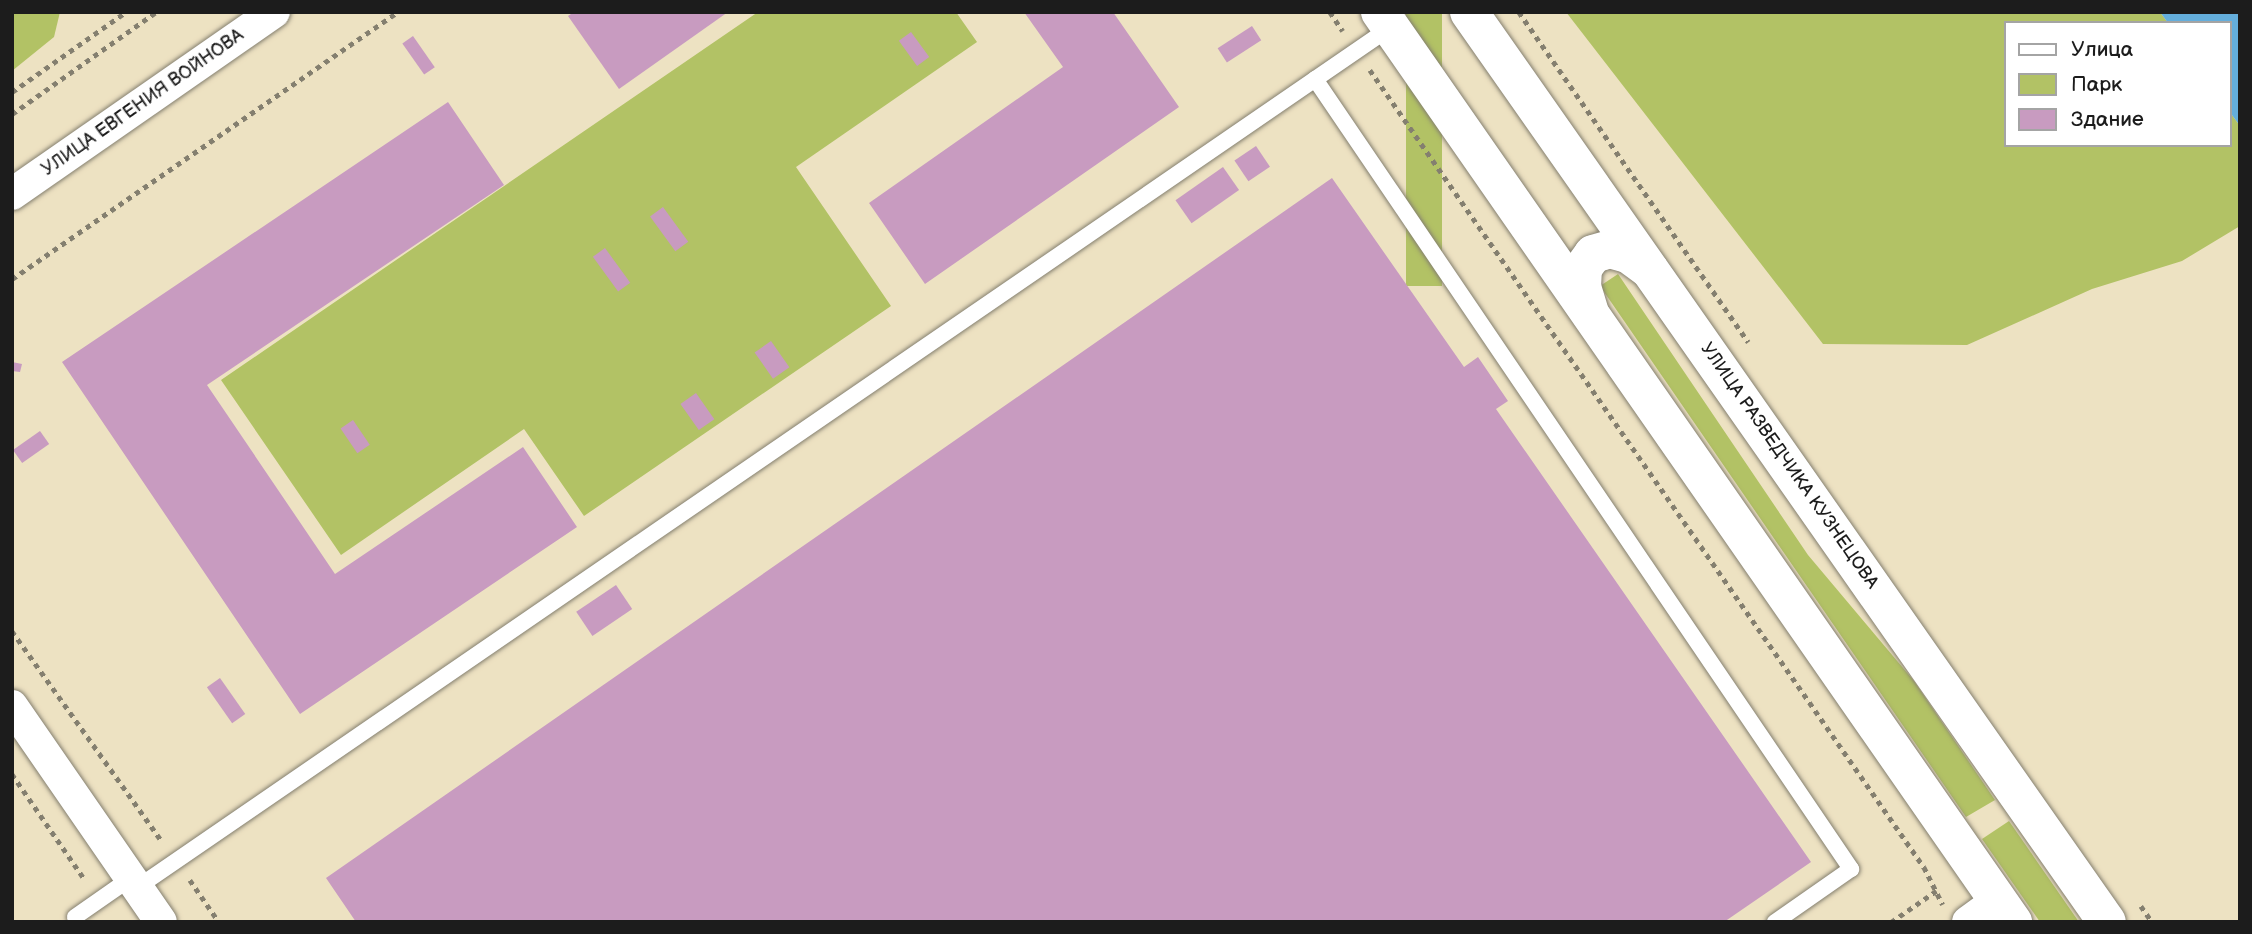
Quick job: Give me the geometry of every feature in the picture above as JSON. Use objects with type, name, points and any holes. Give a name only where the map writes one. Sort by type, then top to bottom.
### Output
[{"type":"main road","name":"УЛИЦА РАЗВЕДЧИКА КУЗНЕЦОВА","points":[[1469,12],[2107,922]]},
{"type":"main road","points":[[1386,20],[2006,911]]},
{"type":"main road","points":[[1591,314],[1582,287],[1583,268],[1593,254],[1610,250],[1628,254],[1650,271]]},
{"type":"street","name":"УЛИЦА ЕВГЕНИЯ ВОЙНОВА","points":[[12,194],[274,12]]},
{"type":"street","points":[[12,706],[161,922]]},
{"type":"street","points":[[1957,917],[2006,911]]},
{"type":"lane","points":[[75,916],[98,900],[176,861],[1357,50],[1386,20]]},
{"type":"lane","points":[[1315,79],[1852,869],[1775,922]]},
{"type":"path","points":[[12,92],[126,12]]},
{"type":"path","points":[[12,114],[156,12]]},
{"type":"path","points":[[12,279],[398,12]]},
{"type":"path","points":[[1329,12],[1908,844],[1936,891],[1957,917]]},
{"type":"path","points":[[12,631],[219,922]]},
{"type":"path","points":[[12,774],[98,900]]},
{"type":"path","points":[[1891,922],[1936,891]]},
{"type":"green space","points":[[12,12],[60,12],[54,37],[12,71]]},
{"type":"green space","points":[[758,12],[956,12],[977,42],[796,167],[891,306],[584,516],[524,429],[341,555],[221,380]]},
{"type":"green space","points":[[1406,12],[1442,12],[1442,286],[1406,286]]},
{"type":"green space","points":[[1566,12],[2160,12],[2167,21],[2004,21],[2004,147],[2231,147],[2231,114],[2240,126],[2240,226],[2182,261],[2092,289],[1967,345],[1823,344]]},
{"type":"green space","points":[[1618,274],[1808,555],[1914,681],[1995,800],[1966,817],[1600,286]]},
{"type":"green space","points":[[2009,821],[2079,922],[2040,922],[1982,839]]},
{"type":"water","points":[[2160,12],[2240,12],[2240,126],[2231,114],[2231,21],[2167,21]]},
{"type":"building","points":[[574,12],[728,12],[619,89],[568,16]]},
{"type":"building","points":[[1024,12],[1113,12],[1179,107],[925,284],[869,203],[1063,67]]},
{"type":"building","points":[[1252,26],[1261,40],[1227,63],[1218,48]]},
{"type":"building","points":[[911,32],[929,57],[917,66],[899,41]]},
{"type":"building","points":[[413,36],[435,67],[424,75],[402,43]]},
{"type":"building","points":[[448,102],[504,185],[207,385],[335,574],[523,447],[577,527],[300,714],[62,362]]},
{"type":"building","points":[[1256,146],[1270,167],[1248,181],[1234,161]]},
{"type":"building","points":[[1223,167],[1239,190],[1192,223],[1175,200]]},
{"type":"building","points":[[1332,178],[1464,367],[1478,357],[1508,401],[1496,409],[1811,862],[1724,922],[356,922],[326,878]]},
{"type":"building","points":[[663,207],[688,242],[675,251],[650,216]]},
{"type":"building","points":[[605,248],[630,283],[618,292],[593,257]]},
{"type":"building","points":[[771,341],[789,367],[773,379],[755,352]]},
{"type":"building","points":[[12,362],[22,364],[20,372],[12,371]]},
{"type":"building","points":[[696,393],[714,419],[699,430],[680,404]]},
{"type":"building","points":[[353,420],[370,445],[357,453],[341,428]]},
{"type":"building","points":[[40,431],[49,444],[22,463],[13,450]]},
{"type":"building","points":[[616,585],[632,609],[592,636],[576,612]]},
{"type":"building","points":[[220,678],[245,714],[232,723],[207,687]]}]
